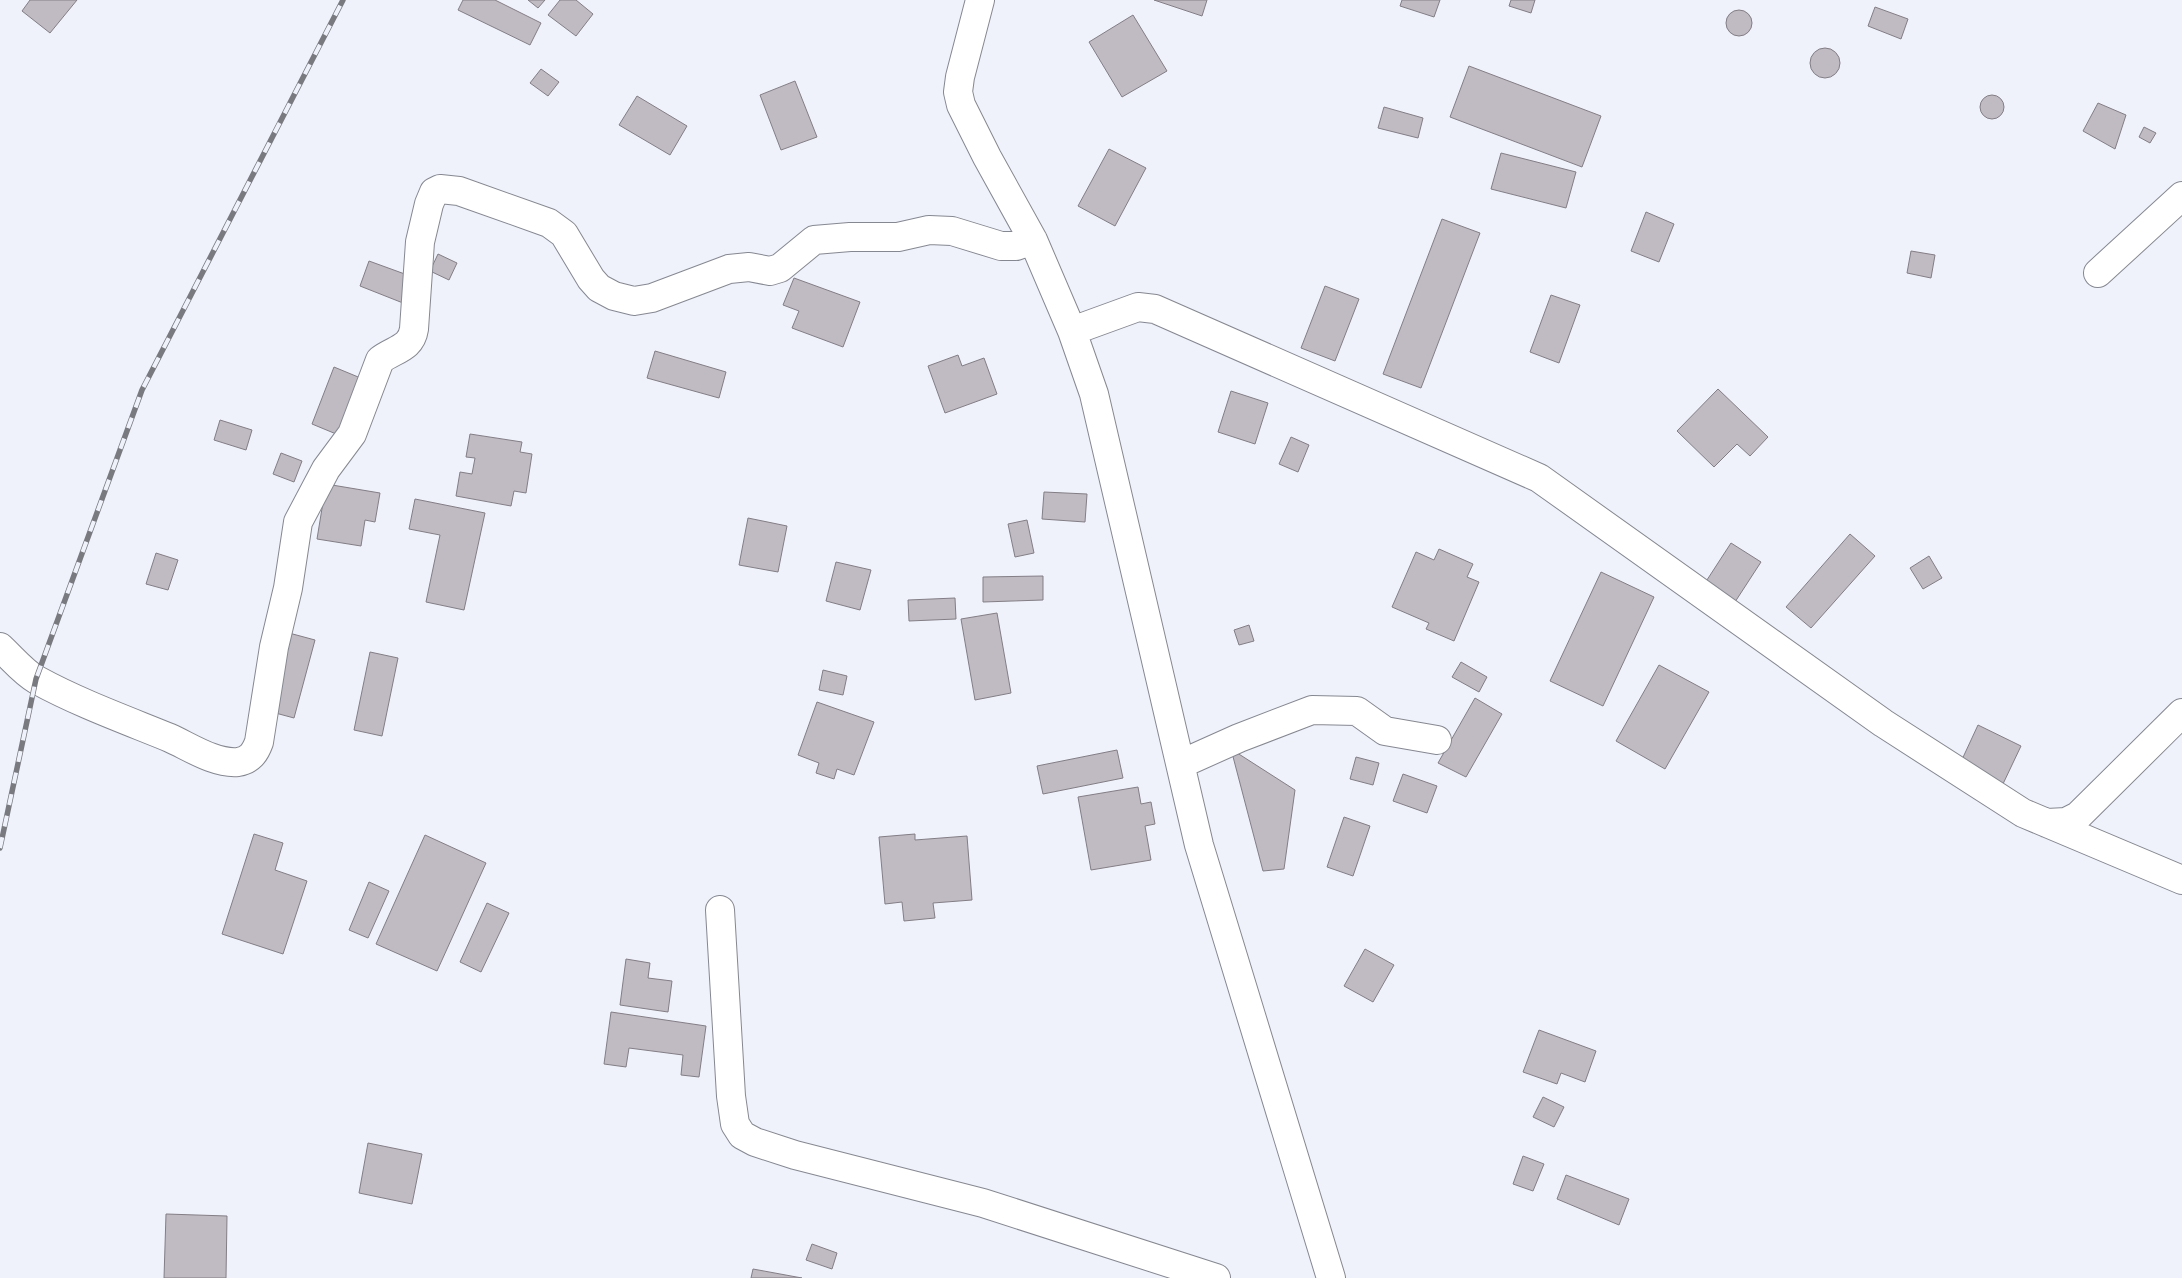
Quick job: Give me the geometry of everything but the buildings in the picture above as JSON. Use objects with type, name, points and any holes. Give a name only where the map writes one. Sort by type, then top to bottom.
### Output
[{"type":"street","points":[[979,1],[960,77],[958,92],[961,105],[978,142],[1033,240],[1072,331],[1094,394],[1199,844],[1331,1278]]},
{"type":"street","points":[[0,647],[36,679],[113,715],[207,755],[225,761],[237,762],[247,760],[255,753],[259,742],[274,648],[288,588],[298,522],[326,469],[352,434],[380,360],[406,346],[411,341],[414,329],[420,242],[429,204],[434,192],[440,189],[458,191],[549,224],[564,234],[599,288],[614,296],[634,301],[652,298],[729,269],[749,267],[770,271],[780,268],[814,240],[850,237],[898,237],[930,230],[952,231],[1001,246],[1016,246],[1033,240]]},
{"type":"street","points":[[2098,273],[2182,196]]},
{"type":"street","points":[[1072,331],[1138,307],[1155,309],[1539,478],[1883,723],[2023,813],[2182,880]]},
{"type":"street","points":[[1181,764],[1239,738],[1312,710],[1357,712],[1385,731],[1437,740]]},
{"type":"street","points":[[2047,822],[2066,822],[2078,816],[2182,713]]},
{"type":"street","points":[[720,910],[732,1096],[735,1124],[742,1135],[755,1142],[795,1155],[983,1203],[1216,1278]]},
{"type":"railway","points":[[0,848],[36,679],[142,390],[343,0]]}]
